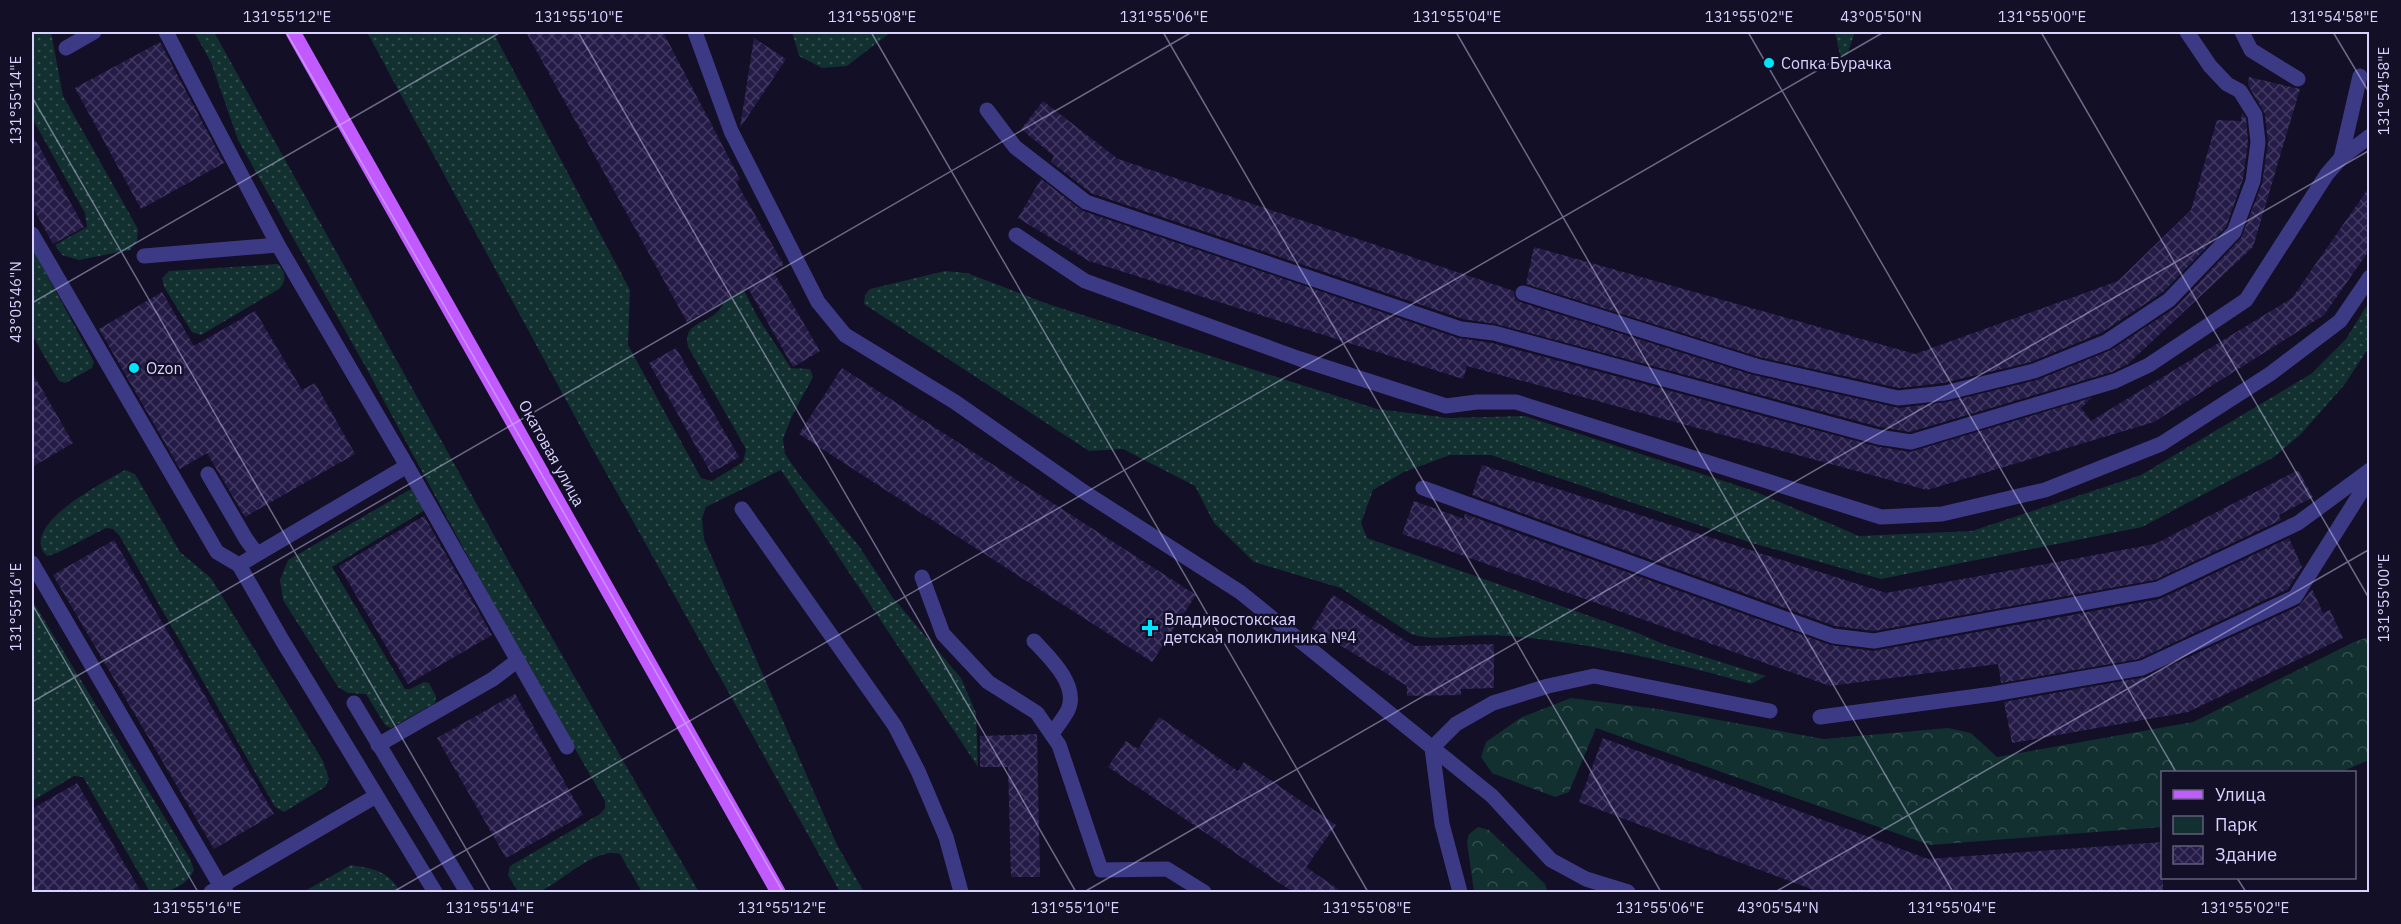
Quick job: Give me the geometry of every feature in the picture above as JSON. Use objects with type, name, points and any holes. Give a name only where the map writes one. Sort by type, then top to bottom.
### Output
[{"type":"main road","name":"Окатовая улица","points":[[292,32],[778,892]]},
{"type":"lane","points":[[66,48],[94,32]]},
{"type":"lane","points":[[166,32],[278,246],[407,466],[567,747]]},
{"type":"lane","points":[[695,32],[731,131],[818,302],[845,335],[955,402],[1081,490],[1240,592],[1492,796],[1551,860],[1586,879],[1628,892]]},
{"type":"lane","points":[[1523,293],[1756,366],[1898,398],[1945,393],[2034,371],[2106,342],[2169,300],[2234,232],[2253,181],[2258,142],[2255,115],[2240,91],[2227,84],[2210,66],[2187,32]]},
{"type":"lane","points":[[2242,32],[2251,50],[2298,79]]},
{"type":"lane","points":[[2341,158],[2360,76]]},
{"type":"lane","points":[[987,110],[1015,147],[1086,202],[1461,329],[1494,333],[1878,436],[1911,442],[2115,381],[2149,365],[2246,300],[2327,174],[2341,158],[2370,136]]},
{"type":"lane","points":[[32,234],[217,552],[239,565],[435,892]]},
{"type":"lane","points":[[1016,234],[1085,281],[1300,359],[1446,406],[1477,402],[1516,402],[1881,517],[1942,514],[2045,490],[2161,444],[2270,374],[2340,321],[2370,278]]},
{"type":"lane","points":[[144,256],[278,246]]},
{"type":"lane","points":[[239,565],[407,466]]},
{"type":"lane","points":[[1423,488],[1833,636],[1874,641],[2158,589],[2298,523],[2370,470]]},
{"type":"lane","points":[[208,474],[257,554]]},
{"type":"lane","points":[[1820,717],[1993,694],[2142,668],[2295,597],[2370,478]]},
{"type":"lane","points":[[742,509],[895,726],[918,771],[946,837],[961,892]]},
{"type":"lane","points":[[32,563],[219,891],[376,796]]},
{"type":"lane","points":[[922,577],[943,634],[988,682],[1037,713],[1059,745],[1101,870],[1167,868],[1204,892]]},
{"type":"lane","points":[[1034,641],[1057,665],[1069,685],[1069,709],[1052,734]]},
{"type":"lane","points":[[378,745],[493,679],[518,660]]},
{"type":"lane","points":[[1432,748],[1456,724],[1493,703],[1548,686],[1594,676],[1770,711]]},
{"type":"lane","points":[[354,703],[467,892]]},
{"type":"lane","points":[[1432,748],[1442,824],[1460,892]]},
{"type":"lane","points":[[386,813],[410,799]]},
{"type":"green space","points":[[32,32],[51,32],[63,96],[138,229],[137,241],[130,250],[79,260],[62,255],[55,245],[87,227],[85,213],[32,118]]},
{"type":"green space","points":[[194,32],[214,32],[525,591],[699,892],[642,892],[620,854],[610,853],[589,860],[536,893],[518,892],[508,875],[510,866],[600,814],[605,808],[605,801],[515,644],[369,373],[238,140],[211,62]]},
{"type":"green space","points":[[367,32],[493,32],[630,290],[628,345],[701,478],[712,481],[743,462],[746,449],[688,347],[688,333],[691,329],[716,313],[725,301],[579,32],[612,32],[757,316],[791,368],[810,369],[813,377],[792,416],[783,439],[785,454],[801,477],[859,546],[893,598],[961,678],[976,713],[978,767],[781,470],[706,507],[702,518],[704,539],[837,845],[864,892],[840,892],[586,437]]},
{"type":"green space","points":[[792,32],[891,32],[847,66],[822,68],[799,56]]},
{"type":"green space","points":[[1835,32],[1855,32],[1847,55],[1840,55]]},
{"type":"green space","points":[[32,247],[94,362],[92,368],[65,383],[59,381],[32,335]]},
{"type":"green space","points":[[278,264],[284,276],[279,289],[201,335],[192,332],[164,287],[162,278],[169,271]]},
{"type":"green space","points":[[945,271],[967,273],[1048,304],[1377,409],[1449,418],[1525,416],[1754,491],[1859,536],[1972,531],[2141,475],[2311,374],[2346,339],[2369,302],[2369,347],[2345,384],[2301,434],[2274,457],[2142,527],[1881,579],[1752,543],[1491,455],[1450,455],[1404,472],[1373,490],[1361,523],[1367,538],[1638,633],[1663,644],[1766,676],[1751,684],[1637,656],[1550,640],[1500,636],[1439,638],[1418,636],[1411,634],[1341,588],[1254,562],[1214,523],[1195,486],[1123,449],[1089,451],[864,304],[865,295],[870,289]]},
{"type":"green space","points":[[125,470],[135,474],[180,552],[211,578],[323,761],[329,779],[325,787],[284,812],[275,807],[119,535],[113,529],[106,528],[47,556],[41,544],[43,531],[67,506]]},
{"type":"green space","points":[[411,489],[416,492],[425,510],[332,567],[405,689],[424,682],[429,683],[436,696],[435,703],[391,728],[385,725],[366,694],[348,693],[338,687],[283,600],[280,580],[288,560]]},
{"type":"green space","points":[[32,600],[190,859],[194,870],[186,881],[176,888],[150,892],[83,777],[74,776],[32,801]]},
{"type":"green space","points":[[2369,637],[2369,760],[2343,771],[2161,771],[2161,827],[1930,845],[1596,728],[1569,792],[1555,797],[1492,773],[1481,757],[1486,742],[1522,717],[1571,698],[1658,709],[1824,739],[1948,728],[1971,733],[1997,757],[2193,722],[2354,642]]},
{"type":"green space","points":[[1478,827],[1489,830],[1545,884],[1548,892],[1474,892],[1467,842],[1469,834]]},
{"type":"green space","points":[[351,865],[386,875],[401,892],[303,892]]},
{"type":"building","points":[[526,32],[663,32],[740,179],[736,182],[784,265],[773,271],[820,351],[793,367],[748,288],[687,322]]},
{"type":"building","points":[[754,38],[786,59],[740,128]]},
{"type":"building","points":[[160,42],[224,163],[141,209],[75,88]]},
{"type":"building","points":[[2249,77],[2300,89],[2253,247],[2128,364],[2112,372],[1910,432],[1880,427],[1496,324],[1463,319],[1091,193],[1051,162],[1054,156],[1021,129],[1043,101],[1118,159],[1514,291],[1515,299],[1520,302],[1753,375],[1899,408],[1947,402],[2037,380],[2111,350],[2176,307],[2241,238],[2262,184],[2268,143],[2265,114],[2248,85]]},
{"type":"building","points":[[2242,113],[2246,118],[2248,142],[2243,179],[2226,227],[2163,292],[2101,333],[2031,362],[1943,383],[1899,388],[1759,357],[1526,284],[1534,247],[1915,354],[2118,281],[2191,210],[2217,120],[2241,121]]},
{"type":"building","points":[[32,134],[84,227],[53,244],[32,206]]},
{"type":"building","points":[[1041,179],[1083,211],[1458,338],[1492,343],[1875,446],[1910,452],[2091,398],[2081,408],[2091,421],[2292,298],[2370,186],[2370,249],[2324,315],[2154,422],[1927,490],[1467,366],[1463,379],[1089,261],[1018,218]]},
{"type":"building","points":[[162,292],[194,346],[255,311],[302,390],[315,383],[355,454],[245,517],[207,453],[180,469],[99,329]]},
{"type":"building","points":[[676,348],[739,457],[711,473],[649,363]]},
{"type":"building","points":[[842,368],[1196,595],[1152,662],[799,434]]},
{"type":"building","points":[[32,372],[73,443],[32,467]]},
{"type":"building","points":[[1482,465],[1886,593],[2155,544],[2298,470],[2313,497],[2279,515],[2281,520],[2155,580],[1874,631],[1835,626],[1472,495]]},
{"type":"building","points":[[1414,501],[1464,519],[1465,514],[1830,645],[1873,651],[2160,599],[2289,538],[2302,567],[2288,589],[2139,659],[2001,683],[1998,664],[1830,686],[1402,534]]},
{"type":"building","points":[[424,516],[492,635],[408,684],[339,566]]},
{"type":"building","points":[[114,540],[274,814],[214,849],[53,575]]},
{"type":"building","points":[[2312,589],[2323,613],[2330,610],[2343,638],[2188,712],[2012,743],[2004,702],[2146,677],[2299,606]]},
{"type":"building","points":[[1333,595],[1414,646],[1494,644],[1494,688],[1461,689],[1461,695],[1407,696],[1407,686],[1312,628]]},
{"type":"building","points":[[515,694],[583,815],[506,858],[437,738]]},
{"type":"building","points":[[1159,717],[1238,771],[1244,762],[1336,825],[1306,867],[1342,892],[1293,892],[1108,767],[1126,741],[1138,749]]},
{"type":"building","points":[[1037,734],[1040,877],[1011,877],[1008,767],[980,767],[980,736]]},
{"type":"building","points":[[1603,738],[1928,859],[2161,842],[2163,892],[1819,892],[1579,802]]},
{"type":"building","points":[[77,783],[141,892],[32,892],[32,809]]},
{"type":"place","name":"Сопка Бурачка","points":[[1769,63]]},
{"type":"place","name":"Ozon","points":[[134,368]]},
{"type":"place","name":"Владивостокская детская поликлиника №4","points":[[1150,628]]}]
